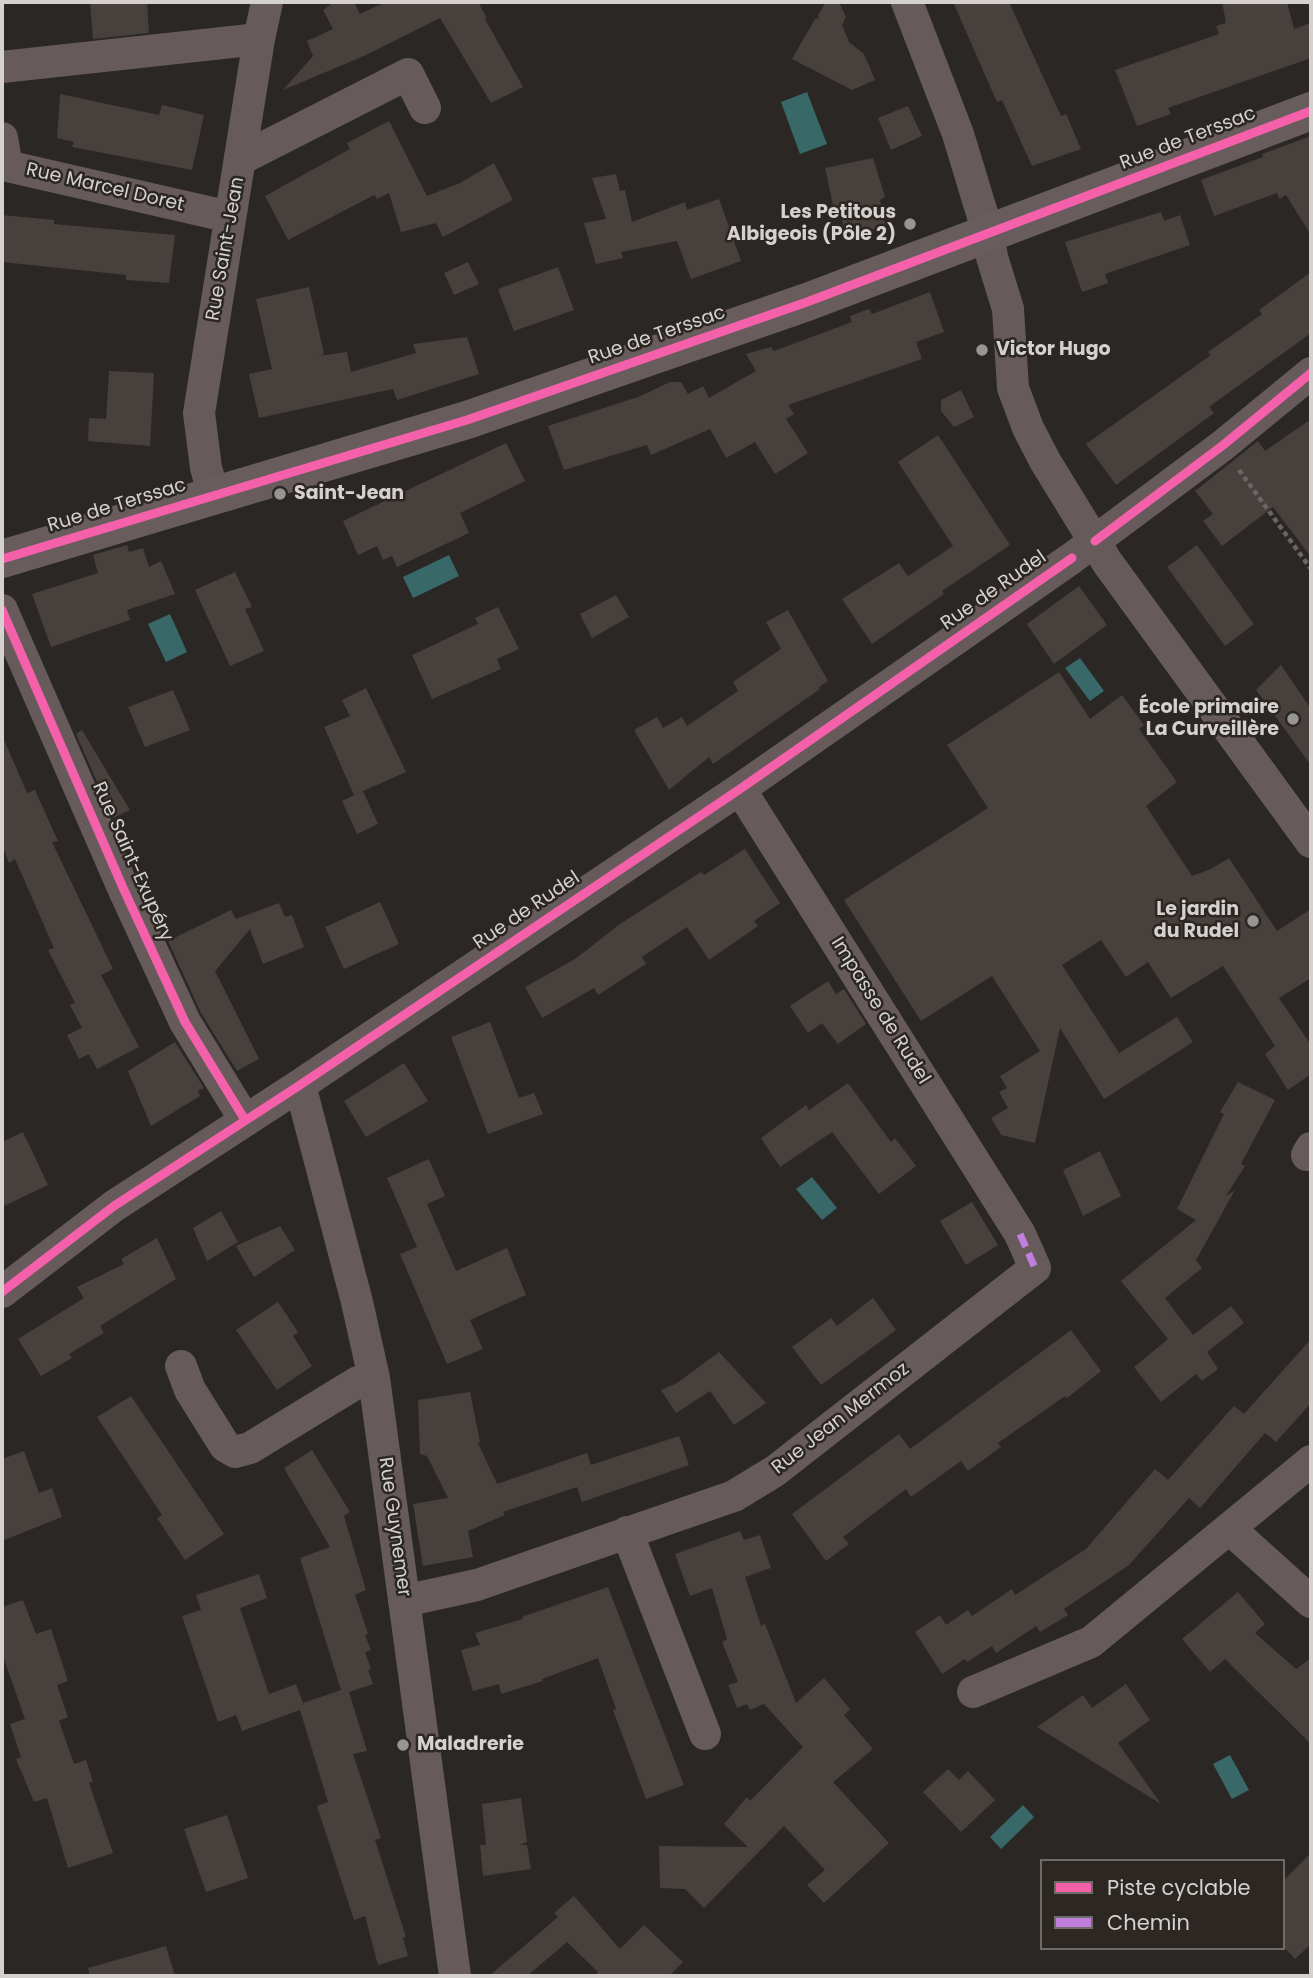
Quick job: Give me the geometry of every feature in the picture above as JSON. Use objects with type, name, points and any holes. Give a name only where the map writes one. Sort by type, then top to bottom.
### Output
[{"type":"street","name":"Rue Saint-Jean","points":[[214,495],[206,468],[199,413],[267,2]]},
{"type":"street","points":[[907,2],[958,134],[988,233],[992,257],[1008,309],[1013,388],[1028,428],[1101,552],[1311,842]]},
{"type":"street","points":[[2,67],[259,38]]},
{"type":"street","points":[[241,159],[408,74],[425,108]]},
{"type":"street","name":"Rue de Terssac","points":[[2,559],[480,415],[807,302],[1311,111]]},
{"type":"street","name":"Rue Marcel Doret","points":[[2,138],[7,166],[230,217]]},
{"type":"street","name":"Rue de Rudel","points":[[2,1292],[114,1206],[1101,552],[1222,446],[1311,373]]},
{"type":"street","name":"Rue Saint-Exupéry","points":[[2,610],[124,890],[185,1022],[245,1120]]},
{"type":"street","name":"Impasse de Rudel","points":[[740,789],[1020,1234],[1035,1268]]},
{"type":"street","name":"Rue Guynemer","points":[[300,1085],[357,1302],[374,1378],[456,1976]]},
{"type":"street","name":"Rue Jean Mermoz","points":[[404,1601],[477,1585],[734,1496],[775,1471],[1035,1268]]},
{"type":"street","points":[[181,1366],[190,1390],[225,1446],[236,1452],[250,1448],[358,1382],[374,1378]]},
{"type":"street","points":[[973,1692],[1091,1642],[1311,1461]]},
{"type":"street","points":[[1230,1529],[1311,1602]]},
{"type":"street","points":[[627,1532],[705,1734]]},
{"type":"path","points":[[1222,446],[1311,569]]},
{"type":"water","points":[[807,92],[827,144],[800,154],[781,102]]},
{"type":"water","points":[[449,555],[459,576],[413,598],[403,577]]},
{"type":"water","points":[[170,614],[187,652],[166,662],[148,624]]},
{"type":"water","points":[[1080,658],[1104,691],[1090,701],[1065,668]]},
{"type":"water","points":[[812,1177],[837,1208],[822,1220],[796,1189]]},
{"type":"water","points":[[1230,1755],[1249,1790],[1232,1799],[1213,1764]]},
{"type":"water","points":[[1023,1805],[1034,1817],[1001,1849],[990,1837]]},
{"type":"building","points":[[90,2],[147,2],[149,33],[93,39]]},
{"type":"building","points":[[334,2],[354,2],[360,14],[386,2],[478,2],[523,87],[491,103],[440,18],[364,56],[283,90],[313,56],[307,41],[333,29],[323,10]]},
{"type":"building","points":[[826,2],[839,2],[846,17],[842,25],[849,42],[864,54],[875,80],[852,90],[792,59],[815,19],[819,18],[818,15]]},
{"type":"building","points":[[953,2],[1009,2],[1061,116],[1066,114],[1081,149],[1032,166],[1002,100],[997,102]]},
{"type":"building","points":[[1222,2],[1287,2],[1294,29],[1311,23],[1311,58],[1168,108],[1171,114],[1137,126],[1115,70],[1219,34],[1216,26],[1226,23]]},
{"type":"building","points":[[60,94],[159,115],[162,105],[204,115],[192,170],[72,147],[74,142],[57,138]]},
{"type":"building","points":[[908,106],[922,136],[891,150],[878,118]]},
{"type":"building","points":[[389,121],[427,196],[460,183],[494,163],[513,200],[443,237],[436,223],[401,232],[389,193],[377,199],[374,195],[288,240],[265,196],[350,149],[347,143]]},
{"type":"building","points":[[1311,136],[1311,235],[1286,195],[1279,199],[1277,193],[1214,216],[1201,180]]},
{"type":"building","points":[[873,158],[885,197],[880,200],[887,225],[846,238],[839,208],[834,210],[825,168]]},
{"type":"building","points":[[616,174],[620,191],[625,190],[632,222],[685,202],[687,210],[719,199],[741,261],[691,279],[677,241],[621,252],[623,258],[596,264],[584,223],[606,219],[592,178]]},
{"type":"building","points":[[1161,212],[1164,221],[1180,215],[1190,245],[1105,274],[1108,283],[1082,292],[1065,242]]},
{"type":"building","points":[[2,215],[54,220],[54,224],[175,235],[169,283],[126,280],[126,275],[2,262]]},
{"type":"building","points":[[468,262],[479,284],[454,295],[444,273]]},
{"type":"building","points":[[558,267],[574,310],[514,331],[498,289]]},
{"type":"building","points":[[1311,272],[1311,333],[1209,407],[1214,413],[1116,485],[1086,444],[1211,355],[1208,352],[1262,314],[1259,310]]},
{"type":"building","points":[[309,287],[324,354],[319,356],[347,352],[351,372],[416,353],[413,344],[467,337],[479,374],[397,400],[393,389],[259,418],[249,374],[272,369],[256,299]]},
{"type":"building","points":[[930,292],[944,332],[916,342],[922,359],[788,405],[794,414],[786,419],[808,453],[775,474],[755,442],[726,458],[710,429],[651,455],[647,445],[564,470],[548,426],[638,397],[670,382],[681,382],[688,394],[703,386],[709,398],[756,371],[746,354],[771,347],[774,351],[852,322],[850,316],[869,309],[872,314]]},
{"type":"building","points":[[109,371],[154,373],[150,446],[88,441],[89,418],[106,419]]},
{"type":"building","points":[[961,390],[974,417],[954,427],[941,411],[941,400]]},
{"type":"building","points":[[1311,419],[1311,557],[1273,507],[1222,546],[1203,521],[1213,514],[1195,491],[1258,441],[1265,451]]},
{"type":"building","points":[[938,435],[1010,545],[942,591],[944,594],[872,644],[842,599],[899,563],[908,576],[953,546],[898,462]]},
{"type":"building","points":[[506,443],[525,481],[460,513],[469,533],[397,567],[392,556],[383,560],[377,546],[358,555],[343,521]]},
{"type":"building","points":[[127,545],[129,552],[143,548],[149,567],[161,561],[175,594],[127,610],[130,620],[51,647],[32,594],[98,573],[93,555]]},
{"type":"building","points":[[1197,545],[1254,624],[1225,646],[1167,567]]},
{"type":"building","points":[[235,572],[252,607],[245,609],[264,651],[230,666],[195,590]]},
{"type":"building","points":[[1079,586],[1107,625],[1054,664],[1027,624]]},
{"type":"building","points":[[616,595],[629,617],[592,638],[580,614]]},
{"type":"building","points":[[498,607],[519,649],[497,659],[501,669],[432,699],[412,655],[478,624],[475,618]]},
{"type":"building","points":[[788,610],[828,681],[713,764],[709,757],[669,790],[634,730],[657,717],[663,728],[682,717],[687,726],[738,691],[733,682],[781,649],[766,622]]},
{"type":"building","points":[[1281,665],[1311,709],[1311,765],[1256,690]]},
{"type":"building","points":[[1059,672],[1090,719],[1122,695],[1144,725],[1139,729],[1177,782],[1146,806],[1192,876],[1229,858],[1277,931],[1311,909],[1311,978],[1279,998],[1311,1045],[1311,1074],[1288,1090],[1265,1054],[1275,1046],[1223,966],[1171,998],[1148,962],[1126,977],[1101,940],[1062,965],[1119,1053],[1177,1017],[1193,1042],[1104,1099],[1060,1028],[1035,1143],[1001,1135],[991,1118],[1008,1108],[999,1092],[1007,1088],[1000,1076],[1040,1051],[992,976],[921,1021],[844,900],[988,808],[947,745]]},
{"type":"building","points":[[366,688],[406,772],[354,795],[324,727],[350,716],[342,700]]},
{"type":"building","points":[[173,690],[190,730],[145,747],[128,707]]},
{"type":"building","points":[[82,730],[130,810],[113,818],[76,734]]},
{"type":"building","points":[[2,735],[27,793],[35,790],[58,841],[52,842],[113,969],[101,975],[139,1047],[97,1069],[89,1054],[79,1059],[67,1035],[82,1028],[70,1005],[75,1003],[48,950],[54,948],[15,859],[9,863],[2,845]]},
{"type":"building","points":[[363,791],[378,824],[357,834],[342,801]]},
{"type":"building","points":[[745,849],[780,903],[754,921],[758,926],[709,960],[687,927],[642,957],[646,964],[598,995],[594,988],[542,1018],[525,987],[575,959],[620,924],[701,872],[704,875]]},
{"type":"building","points":[[380,902],[399,944],[344,969],[325,927]]},
{"type":"building","points":[[279,903],[285,917],[292,915],[304,947],[263,964],[250,929],[215,971],[259,1059],[237,1071],[201,1013],[168,941],[231,910],[236,919]]},
{"type":"building","points":[[828,981],[836,994],[844,989],[866,1024],[838,1044],[822,1023],[808,1033],[790,1006]]},
{"type":"building","points":[[490,1022],[519,1098],[534,1093],[543,1114],[488,1134],[451,1037]]},
{"type":"building","points":[[175,1042],[204,1088],[198,1091],[200,1096],[151,1126],[128,1071]]},
{"type":"building","points":[[404,1063],[428,1101],[366,1137],[344,1101]]},
{"type":"building","points":[[1238,1082],[1275,1100],[1241,1164],[1245,1166],[1226,1196],[1235,1190],[1196,1260],[1202,1268],[1165,1298],[1193,1335],[1231,1306],[1244,1323],[1207,1352],[1218,1369],[1202,1381],[1196,1374],[1161,1402],[1134,1367],[1168,1339],[1121,1281],[1196,1220],[1177,1209],[1224,1114],[1220,1112]]},
{"type":"building","points":[[848,1083],[891,1142],[895,1138],[916,1166],[879,1194],[832,1132],[780,1167],[761,1138],[806,1105],[809,1110]]},
{"type":"building","points":[[23,1132],[48,1185],[2,1207],[2,1142]]},
{"type":"building","points":[[1100,1151],[1121,1196],[1083,1216],[1063,1170]]},
{"type":"building","points":[[429,1159],[445,1196],[427,1204],[456,1271],[507,1248],[526,1295],[470,1320],[483,1349],[447,1364],[400,1254],[417,1247],[387,1178]]},
{"type":"building","points":[[972,1202],[998,1245],[966,1265],[940,1221]]},
{"type":"building","points":[[221,1211],[238,1242],[207,1261],[193,1228]]},
{"type":"building","points":[[280,1226],[295,1250],[254,1277],[236,1246]]},
{"type":"building","points":[[157,1238],[176,1279],[100,1326],[104,1333],[69,1354],[72,1358],[41,1376],[18,1339],[84,1298],[77,1287],[124,1264],[121,1259]]},
{"type":"building","points":[[873,1298],[896,1330],[821,1385],[792,1347],[831,1318],[837,1326]]},
{"type":"building","points":[[278,1302],[298,1332],[293,1336],[312,1366],[277,1390],[236,1330]]},
{"type":"building","points":[[1071,1330],[1101,1371],[1067,1398],[1065,1396],[998,1443],[1001,1447],[968,1471],[961,1461],[911,1497],[906,1489],[843,1537],[849,1544],[826,1561],[792,1514],[899,1434],[910,1449]]},
{"type":"building","points":[[1311,1339],[1311,1403],[1276,1442],[1265,1433],[1200,1508],[1189,1498],[1129,1565],[1064,1609],[1068,1615],[1040,1632],[1036,1626],[996,1653],[992,1646],[942,1674],[915,1632],[940,1615],[946,1625],[968,1610],[972,1616],[1012,1589],[1015,1595],[1086,1549],[1155,1469],[1168,1480],[1234,1406],[1244,1414]]},
{"type":"building","points":[[719,1352],[766,1403],[734,1425],[710,1391],[676,1413],[661,1390],[677,1383]]},
{"type":"building","points":[[470,1392],[480,1442],[478,1443],[497,1484],[587,1453],[591,1465],[679,1436],[689,1465],[582,1502],[577,1487],[503,1512],[505,1515],[468,1531],[473,1557],[423,1566],[413,1504],[448,1498],[427,1456],[420,1454],[418,1400]]},
{"type":"building","points":[[131,1396],[224,1534],[185,1560],[157,1518],[162,1515],[97,1417]]},
{"type":"building","points":[[312,1450],[350,1512],[344,1516],[366,1590],[355,1595],[368,1634],[365,1635],[371,1650],[365,1652],[373,1684],[349,1692],[367,1751],[353,1754],[381,1838],[375,1840],[406,1937],[403,1938],[408,1956],[378,1965],[365,1916],[354,1920],[317,1806],[328,1802],[300,1710],[242,1731],[236,1715],[218,1722],[182,1616],[201,1610],[196,1595],[259,1574],[267,1598],[240,1608],[269,1694],[296,1684],[303,1703],[341,1690],[300,1558],[330,1547],[284,1468]]},
{"type":"building","points":[[24,1451],[39,1493],[52,1488],[62,1517],[2,1541],[2,1459]]},
{"type":"building","points":[[740,1531],[744,1540],[760,1535],[771,1568],[745,1577],[761,1626],[765,1624],[796,1703],[824,1678],[850,1709],[844,1715],[873,1749],[833,1782],[889,1843],[824,1903],[807,1885],[825,1870],[784,1826],[704,1908],[685,1889],[660,1888],[659,1846],[748,1847],[724,1824],[747,1797],[750,1801],[803,1747],[764,1704],[750,1710],[747,1704],[737,1708],[728,1685],[738,1682],[722,1642],[727,1639],[712,1588],[690,1596],[675,1554]]},
{"type":"building","points":[[608,1587],[684,1785],[646,1799],[613,1710],[616,1709],[598,1658],[542,1679],[543,1681],[501,1694],[499,1684],[473,1691],[461,1650],[480,1645],[475,1633],[523,1619],[522,1617]]},
{"type":"building","points":[[1238,1592],[1265,1624],[1255,1633],[1296,1669],[1311,1658],[1311,1744],[1225,1659],[1210,1672],[1182,1639]]},
{"type":"building","points":[[23,1600],[36,1634],[51,1629],[68,1681],[57,1685],[68,1717],[59,1721],[74,1764],[86,1760],[93,1782],[89,1783],[113,1853],[68,1868],[47,1798],[34,1802],[16,1759],[21,1757],[10,1724],[25,1719],[2,1653],[2,1607]]},
{"type":"building","points":[[1126,1684],[1150,1720],[1118,1743],[1161,1804],[1037,1727],[1083,1695],[1092,1708]]},
{"type":"building","points":[[948,1769],[959,1780],[968,1771],[995,1800],[961,1832],[923,1792]]},
{"type":"building","points":[[521,1798],[527,1842],[520,1845],[527,1845],[531,1869],[483,1876],[480,1845],[486,1845],[482,1804]]},
{"type":"building","points":[[227,1815],[248,1878],[206,1892],[184,1829]]},
{"type":"building","points":[[1311,1853],[1311,1944],[1295,1959],[1285,1948],[1285,1879]]},
{"type":"building","points":[[574,1896],[620,1949],[644,1925],[683,1962],[669,1976],[594,1976],[598,1972],[567,1942],[527,1976],[489,1976],[558,1917],[554,1913]]},
{"type":"building","points":[[166,1946],[175,1976],[90,1976],[88,1968]]},
{"type":"marked path","points":[[1020,1234],[1035,1268]]},
{"type":"cycle path","points":[[2,559],[467,420],[807,302],[1311,111]]},
{"type":"cycle path","points":[[1095,541],[1222,446],[1311,373]]},
{"type":"cycle path","points":[[2,1292],[114,1206],[300,1085],[740,789],[1072,558]]},
{"type":"cycle path","points":[[2,610],[124,890],[185,1022],[245,1120]]},
{"type":"place","name":"Les Petitous Albigeois (Pôle 2)","points":[[910,224]]},
{"type":"place","name":"Victor Hugo","points":[[982,350]]},
{"type":"place","name":"Saint-Jean","points":[[280,494]]},
{"type":"place","name":"École primaire La Curveillère","points":[[1293,719]]},
{"type":"place","name":"Le jardin du Rudel","points":[[1253,921]]},
{"type":"place","name":"Maladrerie","points":[[403,1745]]}]
